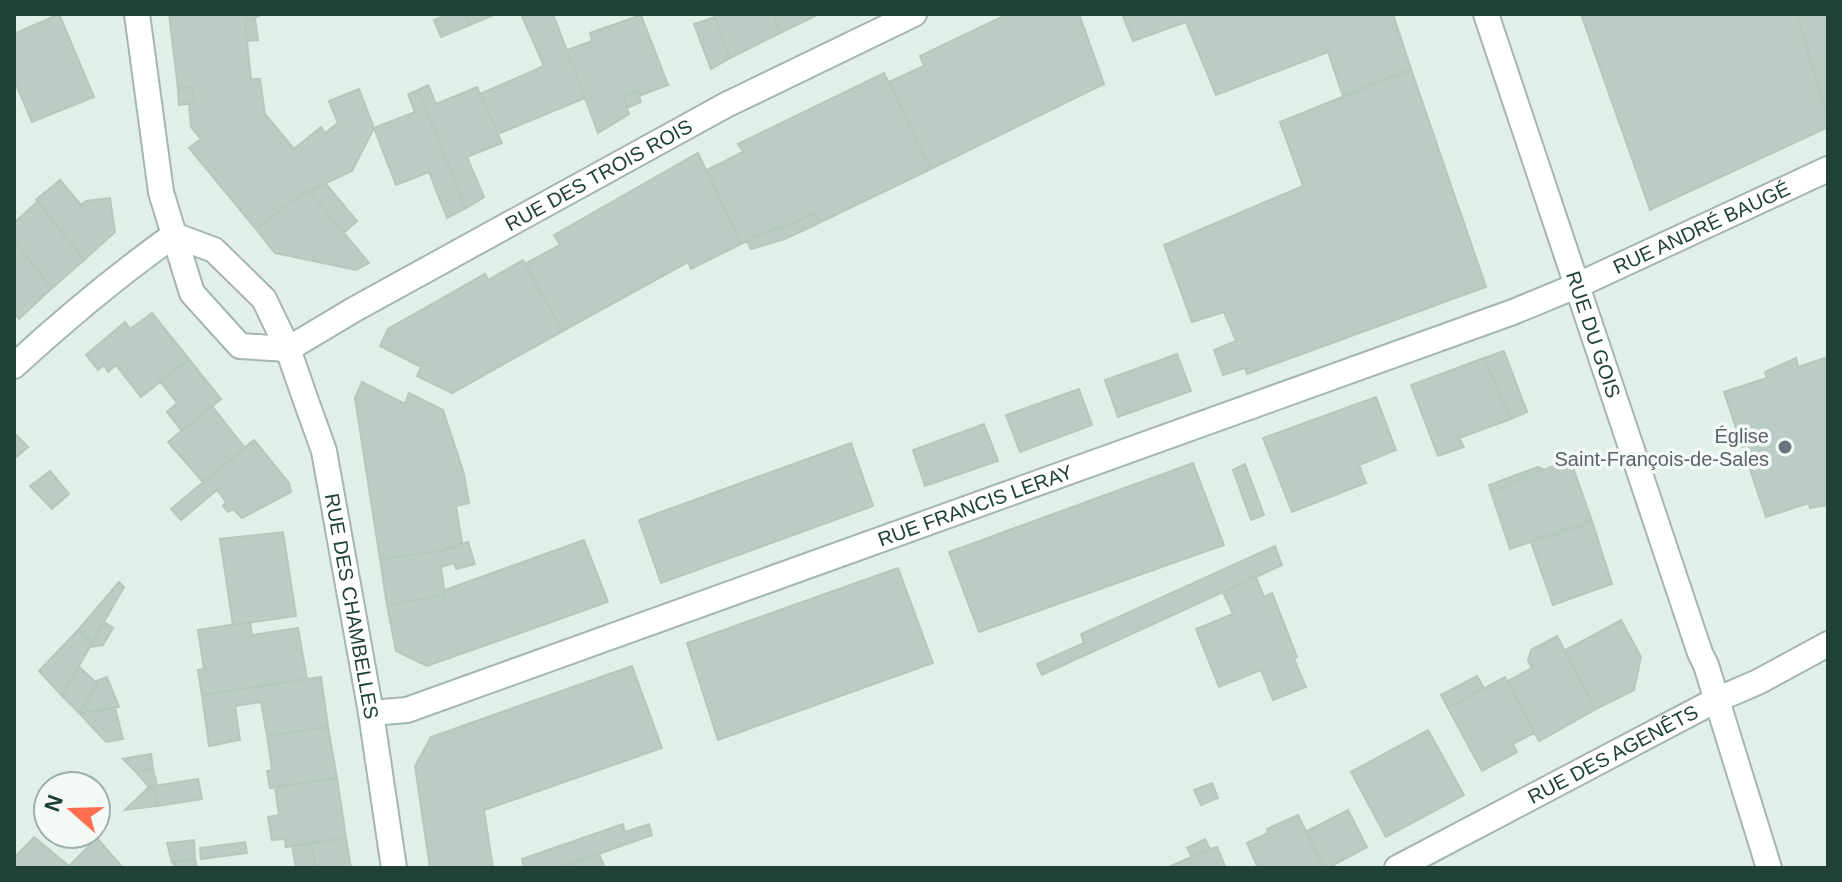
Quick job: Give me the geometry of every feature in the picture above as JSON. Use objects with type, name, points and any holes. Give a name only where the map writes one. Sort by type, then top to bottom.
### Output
[{"type":"street","points":[[137,14],[161,192],[192,293],[240,346],[288,349]]},
{"type":"street","name":"RUE DES TROIS ROIS","points":[[288,349],[726,105],[914,14]]},
{"type":"street","name":"RUE DU GOIS","points":[[1486,14],[1706,665],[1769,868]]},
{"type":"street","name":"RUE ANDRÉ BAUGÉ","points":[[1576,286],[1828,169]]},
{"type":"street","points":[[14,366],[55,328],[174,235]]},
{"type":"street","name":"RUE DES CHAMBELLES","points":[[174,235],[214,250],[264,299],[288,349],[324,451],[371,713],[394,868]]},
{"type":"street","name":"RUE FRANCIS LERAY","points":[[371,713],[407,710],[1499,318],[1576,286]]},
{"type":"street","name":"RUE DES AGENÊTS","points":[[1397,868],[1828,644]]},
{"type":"building","points":[[59,14],[94,97],[32,122],[14,80],[14,34]]},
{"type":"building","points":[[169,14],[263,14],[245,22],[251,79],[260,79],[265,114],[294,149],[321,127],[325,133],[338,123],[329,101],[359,89],[374,128],[352,171],[300,195],[256,229],[189,148],[201,139],[191,127],[189,104],[194,103],[193,87],[178,88]]},
{"type":"building","points":[[448,14],[465,14],[470,25],[441,37],[434,20]]},
{"type":"building","points":[[465,14],[496,14],[470,25]]},
{"type":"building","points":[[521,14],[553,14],[585,98],[498,134],[480,94],[544,66]]},
{"type":"building","points":[[714,14],[773,14],[780,33],[730,58]]},
{"type":"building","points":[[773,14],[819,14],[780,33]]},
{"type":"building","points":[[1008,14],[1079,14],[1104,84],[931,169],[889,82],[924,66],[920,56]]},
{"type":"building","points":[[1122,14],[1393,14],[1411,69],[1343,96],[1328,52],[1216,95],[1186,22],[1133,41]]},
{"type":"building","points":[[1581,14],[1797,14],[1828,127],[1650,210]]},
{"type":"building","points":[[1797,14],[1828,14],[1828,105],[1824,107]]},
{"type":"building","points":[[641,15],[668,85],[639,96],[637,91],[623,96],[629,114],[598,133],[567,50],[592,41],[590,33]]},
{"type":"building","points":[[715,17],[730,58],[711,69],[694,24]]},
{"type":"building","points":[[255,18],[258,40],[247,41],[245,22]]},
{"type":"building","points":[[1411,69],[1486,287],[1247,374],[1245,368],[1223,375],[1214,350],[1236,341],[1224,312],[1192,322],[1164,245],[1303,186],[1280,122]]},
{"type":"building","points":[[884,73],[931,169],[819,223],[814,213],[741,244],[707,170],[743,152],[738,144]]},
{"type":"building","points":[[428,85],[436,104],[477,87],[502,143],[467,157],[484,197],[466,208],[418,90]]},
{"type":"building","points":[[193,87],[194,103],[179,105],[178,88]]},
{"type":"building","points":[[418,90],[466,208],[447,218],[429,172],[396,185],[374,128],[415,112],[408,94]]},
{"type":"building","points":[[637,91],[641,102],[627,108],[623,96]]},
{"type":"building","points":[[698,153],[741,244],[691,269],[688,262],[563,331],[525,264],[560,245],[554,235]]},
{"type":"building","points":[[60,180],[81,205],[86,201],[110,198],[115,232],[84,260],[36,200]]},
{"type":"building","points":[[325,183],[357,221],[344,233],[309,191]]},
{"type":"building","points":[[309,191],[369,263],[356,270],[275,253],[256,229]]},
{"type":"building","points":[[38,201],[84,260],[52,288],[14,241],[14,223]]},
{"type":"building","points":[[814,213],[819,223],[785,239],[751,249],[747,241],[779,226],[780,229]]},
{"type":"building","points":[[14,241],[52,288],[19,319],[14,313]]},
{"type":"building","points":[[523,260],[563,331],[452,393],[417,376],[421,367],[380,346],[388,329],[485,274],[488,280]]},
{"type":"building","points":[[152,313],[189,359],[141,397],[116,365],[108,372],[104,365],[98,370],[86,355],[125,322],[130,329]]},
{"type":"building","points":[[1504,351],[1527,412],[1511,419],[1484,358]]},
{"type":"building","points":[[1177,354],[1191,391],[1118,417],[1105,380]]},
{"type":"building","name":"Église Saint-François-de-Sales","points":[[1828,357],[1828,505],[1810,508],[1809,503],[1766,517],[1724,392],[1767,378],[1765,372],[1796,358],[1798,367]]},
{"type":"building","points":[[1484,358],[1511,419],[1459,438],[1464,447],[1438,456],[1411,385]]},
{"type":"building","points":[[189,359],[221,399],[182,431],[167,412],[177,403],[160,381]]},
{"type":"building","points":[[362,382],[405,404],[409,393],[443,410],[464,474],[469,503],[456,506],[462,543],[441,551],[380,559],[355,398]]},
{"type":"building","points":[[1079,389],[1092,425],[1020,452],[1006,415]]},
{"type":"building","points":[[1376,397],[1396,450],[1359,465],[1366,483],[1292,512],[1263,438]]},
{"type":"building","points":[[212,406],[245,448],[203,482],[168,442]]},
{"type":"building","points":[[984,424],[998,461],[925,486],[913,450]]},
{"type":"building","points":[[14,433],[28,447],[14,459]]},
{"type":"building","points":[[254,440],[289,483],[291,492],[242,518],[233,509],[228,512],[223,506],[226,502],[217,490],[181,520],[171,509]]},
{"type":"building","points":[[851,443],[873,506],[661,583],[639,520]]},
{"type":"building","points":[[1570,459],[1592,521],[1510,549],[1491,492]]},
{"type":"building","points":[[1193,463],[1224,545],[979,632],[949,552]]},
{"type":"building","points":[[1245,464],[1264,515],[1251,520],[1233,470]]},
{"type":"building","points":[[1538,467],[1544,470],[1491,492],[1489,485]]},
{"type":"building","points":[[50,471],[69,494],[52,509],[30,486]]},
{"type":"building","points":[[1592,521],[1612,584],[1553,605],[1531,542]]},
{"type":"building","points":[[283,532],[296,616],[233,625],[220,539]]},
{"type":"building","points":[[584,540],[608,602],[427,666],[396,651],[387,605],[445,595],[445,590]]},
{"type":"building","points":[[468,542],[475,564],[456,569],[454,563],[441,567],[445,595],[387,605],[380,559],[441,551]]},
{"type":"building","points":[[1275,546],[1282,565],[1042,675],[1037,664],[1084,643],[1081,634]]},
{"type":"building","points":[[898,568],[933,663],[718,740],[687,643]]},
{"type":"building","points":[[1256,577],[1264,597],[1272,593],[1306,687],[1273,700],[1261,670],[1219,687],[1196,629],[1233,614],[1223,592]]},
{"type":"building","points":[[119,582],[124,587],[92,643],[79,629]]},
{"type":"building","points":[[1621,620],[1641,657],[1634,690],[1596,709],[1564,651]]},
{"type":"building","points":[[104,622],[113,628],[103,645],[90,647]]},
{"type":"building","points":[[250,622],[252,635],[298,628],[307,679],[202,695],[198,670],[204,669],[198,630]]},
{"type":"building","points":[[79,629],[92,643],[62,696],[39,671]]},
{"type":"building","points":[[1557,636],[1596,709],[1539,741],[1508,681],[1532,668],[1528,661],[1531,650]]},
{"type":"building","points":[[632,666],[662,748],[484,810],[493,868],[430,868],[415,766],[431,737]]},
{"type":"building","points":[[79,667],[98,684],[79,713],[62,696]]},
{"type":"building","points":[[1477,676],[1484,688],[1448,708],[1441,695]]},
{"type":"building","points":[[107,677],[119,707],[79,713],[98,684],[96,681]]},
{"type":"building","points":[[321,677],[328,727],[267,736],[261,702],[235,706],[240,740],[209,746],[202,695]]},
{"type":"building","points":[[1505,677],[1534,733],[1513,744],[1517,752],[1482,771],[1448,708]]},
{"type":"building","points":[[115,708],[123,739],[106,742],[79,713]]},
{"type":"building","points":[[328,727],[337,778],[270,788],[267,771],[272,770],[267,736]]},
{"type":"building","points":[[1428,730],[1464,795],[1386,837],[1351,772]]},
{"type":"building","points":[[151,754],[153,769],[136,772],[123,759]]},
{"type":"building","points":[[153,769],[157,785],[149,787],[136,772]]},
{"type":"building","points":[[337,778],[346,838],[286,847],[285,839],[272,840],[268,817],[279,815],[275,787]]},
{"type":"building","points":[[198,779],[202,799],[157,806],[156,793],[149,787]]},
{"type":"building","points":[[1212,783],[1218,798],[1201,805],[1194,790]]},
{"type":"building","points":[[149,787],[156,793],[157,806],[125,810]]},
{"type":"building","points":[[1348,810],[1367,847],[1324,868],[1307,831]]},
{"type":"building","points":[[1298,815],[1324,868],[1258,868],[1247,843],[1268,833],[1267,829]]},
{"type":"building","points":[[623,824],[625,832],[649,824],[652,835],[559,868],[524,868],[522,859]]},
{"type":"building","points":[[346,838],[351,868],[316,868],[311,843]]},
{"type":"building","points":[[32,839],[32,850],[50,850],[69,866],[14,868],[14,858]]},
{"type":"building","points":[[1205,839],[1210,849],[1192,857],[1187,848]]},
{"type":"building","points":[[194,840],[195,859],[172,862],[167,843]]},
{"type":"building","points":[[245,842],[247,853],[201,859],[200,848]]},
{"type":"building","points":[[311,843],[316,868],[296,868],[292,846]]},
{"type":"building","points":[[1217,847],[1226,868],[1166,868],[1210,849]]},
{"type":"building","points":[[85,850],[107,850],[123,868],[67,868]]},
{"type":"building","points":[[599,854],[605,868],[559,868]]},
{"type":"building","points":[[195,859],[197,868],[177,868],[172,862]]},
{"type":"place","name":"Église Saint-François-de-Sales","points":[[1785,447]]}]
